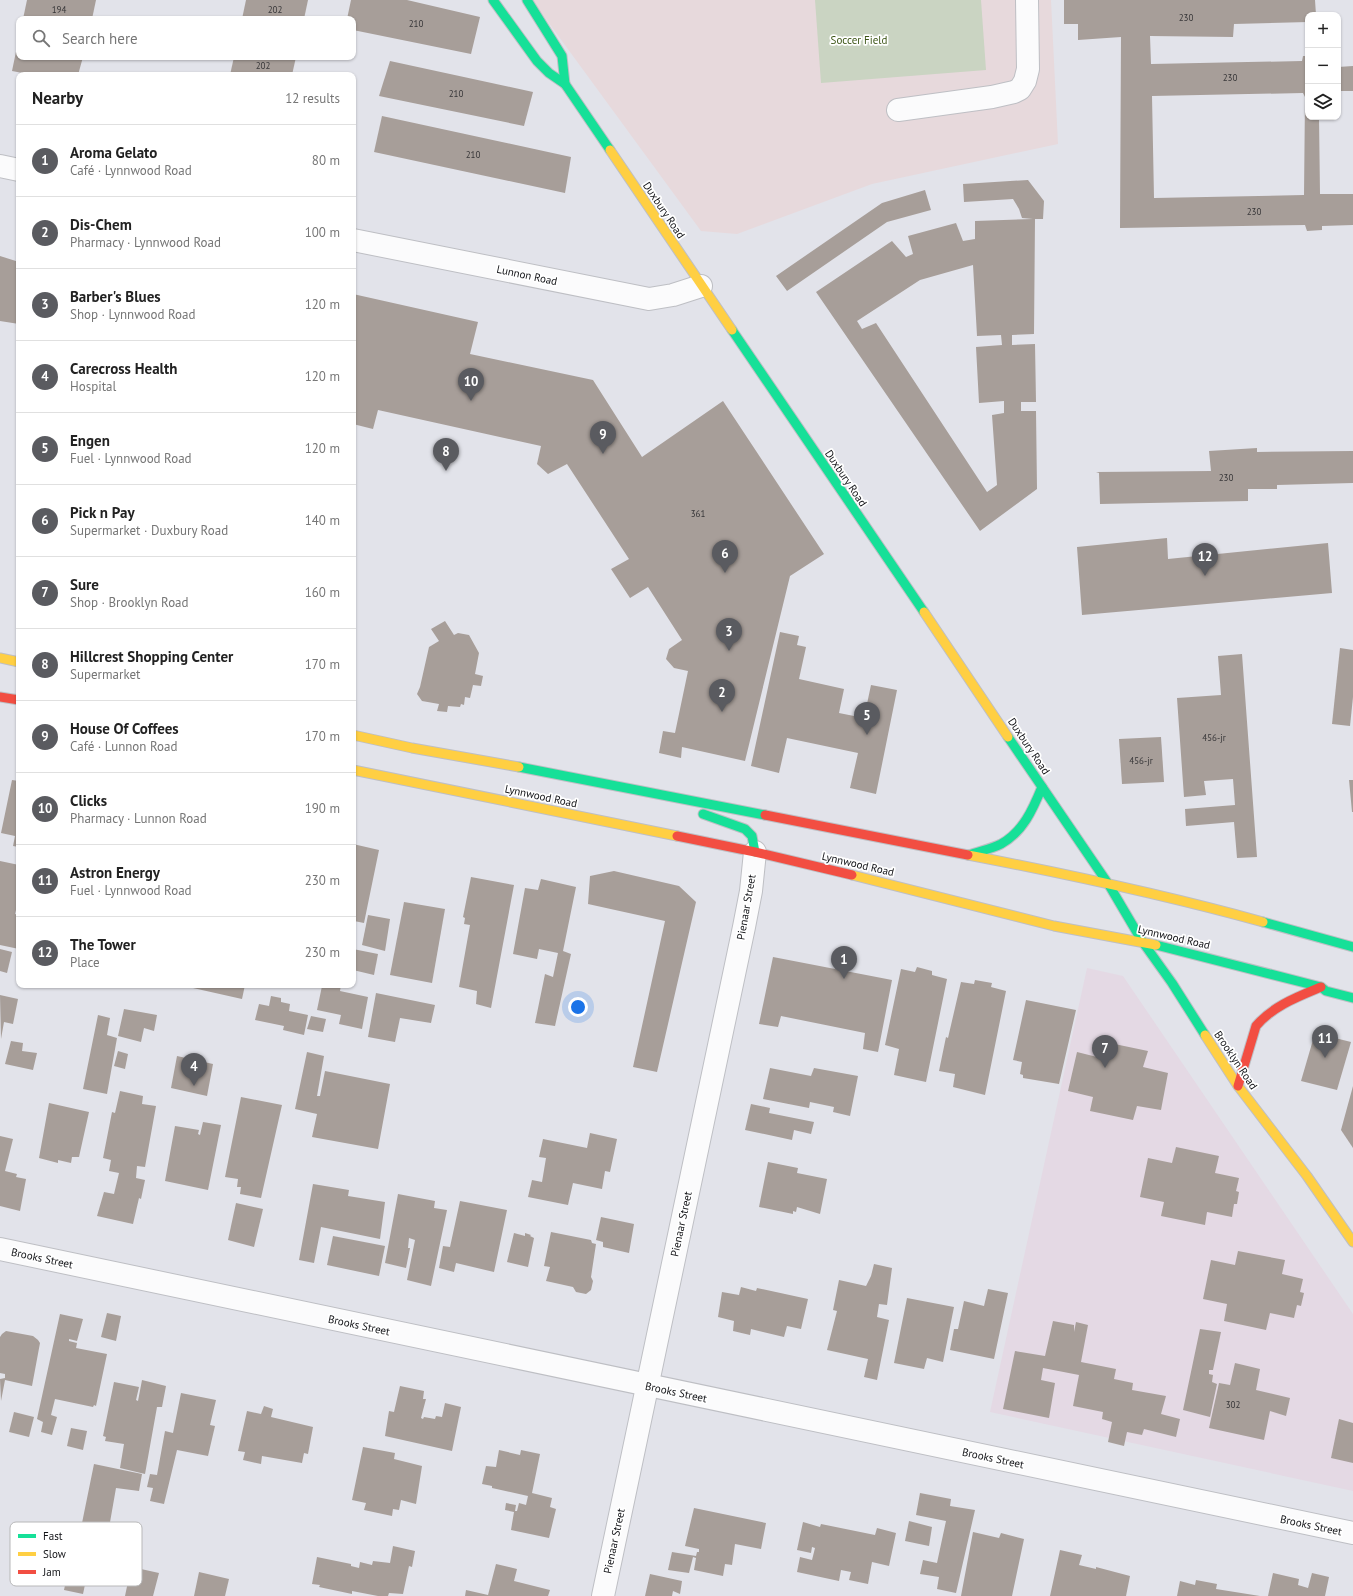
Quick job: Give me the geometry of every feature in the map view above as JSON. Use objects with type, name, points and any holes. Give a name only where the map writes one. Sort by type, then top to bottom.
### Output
[{"type":"main road","name":"Duxbury Road","points":[[493,0],[537,61],[549,73],[565,84],[1109,885]]},
{"type":"main road","name":"Duxbury Road","points":[[526,0],[552,38],[562,56],[565,84]]},
{"type":"main road","points":[[0,658],[16,661]]},
{"type":"main road","points":[[0,697],[16,700]]},
{"type":"main road","points":[[356,736],[412,748],[526,768],[691,802],[794,820],[1050,871],[1221,910],[1353,947]]},
{"type":"main road","name":"Lynnwood Road","points":[[356,771],[755,852],[910,889],[1054,926],[1142,940],[1321,987],[1326,991],[1353,998]]},
{"type":"main road","points":[[968,855],[1004,843],[1017,832],[1027,821],[1042,787]]},
{"type":"main road","points":[[691,802],[701,812],[708,816],[750,832],[753,838],[755,852]]},
{"type":"main road","name":"Brooklyn Road","points":[[1109,885],[1142,940],[1172,983],[1238,1086],[1307,1176],[1353,1242]]},
{"type":"main road","points":[[1238,1086],[1256,1026],[1262,1018],[1281,1005],[1321,987]]},
{"type":"street","points":[[898,110],[992,97],[1014,92],[1020,89],[1025,81],[1028,69],[1027,0]]},
{"type":"street","points":[[0,166],[16,169]]},
{"type":"street","name":"Lunnon Road","points":[[356,241],[649,299],[673,295],[701,286]]},
{"type":"street","name":"Pienaar Street","points":[[603,1596],[744,927],[751,891],[755,852]]},
{"type":"street","name":"Brooks Street","points":[[0,1249],[1353,1534]]},
{"type":"shaded area","points":[[532,0],[1051,0],[1058,144],[872,184],[737,234],[701,231]]},
{"type":"shaded area","points":[[1087,968],[1123,976],[1353,1314],[1353,1491],[990,1412]]},
{"type":"green space","name":"Soccer Field","points":[[815,0],[981,0],[986,70],[821,83]]},
{"type":"building","points":[[27,0],[96,0],[93,16],[24,16]]},
{"type":"building","points":[[246,0],[308,0],[305,16],[243,16]]},
{"type":"building","points":[[351,0],[407,0],[480,17],[471,54],[356,31],[356,16],[348,16]]},
{"type":"building","points":[[1064,0],[1315,0],[1316,12],[1305,12],[1305,22],[1234,24],[1233,37],[1150,36],[1151,64],[1302,61],[1303,56],[1305,56],[1305,97],[1305,120],[1319,120],[1320,194],[1353,194],[1353,225],[1322,226],[1322,230],[1307,231],[1305,225],[1120,228],[1121,37],[1078,40],[1078,24],[1064,24]],"holes":[[[1303,93],[1305,97],[1304,195],[1154,198],[1152,96]]]},
{"type":"building","points":[[16,52],[16,60],[82,60],[79,72],[12,71]]},
{"type":"building","points":[[233,60],[295,60],[293,72],[231,72]]},
{"type":"building","points":[[390,61],[533,92],[524,126],[379,96]]},
{"type":"building","points":[[1353,66],[1353,91],[1341,91],[1341,67]]},
{"type":"building","points":[[382,116],[571,157],[565,193],[374,152]]},
{"type":"building","points":[[1028,180],[1044,201],[1043,219],[1035,219],[1034,334],[1012,335],[1012,345],[1035,344],[1036,402],[1021,402],[1021,411],[1036,411],[1037,489],[980,531],[816,292],[892,241],[906,257],[913,254],[908,236],[956,223],[963,241],[975,239],[975,221],[1033,219],[1022,218],[1013,199],[964,202],[963,184]],"holes":[[[973,265],[977,336],[1001,335],[1002,345],[976,347],[979,403],[1004,401],[1004,413],[992,415],[997,485],[987,492],[876,323],[862,329],[857,321],[920,280]]]},
{"type":"building","points":[[925,190],[931,210],[887,222],[787,291],[776,276],[882,203]]},
{"type":"building","points":[[0,256],[16,261],[16,324],[0,321]]},
{"type":"building","points":[[356,295],[478,322],[470,354],[593,380],[642,457],[723,401],[824,554],[790,576],[745,761],[682,747],[681,758],[659,753],[663,731],[675,733],[688,671],[674,668],[666,659],[669,649],[682,640],[648,587],[630,598],[611,569],[629,559],[567,464],[548,474],[537,464],[541,446],[378,410],[373,429],[356,425]]},
{"type":"building","points":[[1257,448],[1257,452],[1353,451],[1353,483],[1277,485],[1277,489],[1248,489],[1248,501],[1100,504],[1099,473],[1096,472],[1211,471],[1209,451]]},
{"type":"building","points":[[1167,538],[1168,559],[1328,543],[1332,593],[1082,615],[1077,547]]},
{"type":"building","points":[[445,621],[454,635],[458,633],[469,635],[479,653],[475,674],[483,676],[481,686],[473,685],[470,698],[465,697],[464,705],[461,704],[460,707],[448,706],[447,712],[437,711],[439,704],[422,701],[417,694],[429,647],[439,641],[431,629]]},
{"type":"building","points":[[780,632],[799,636],[797,645],[806,647],[799,679],[844,689],[839,713],[864,718],[871,685],[897,690],[876,794],[850,788],[858,753],[787,738],[779,773],[751,766]]},
{"type":"building","points":[[1340,648],[1353,650],[1353,697],[1350,726],[1332,724]]},
{"type":"building","points":[[1242,654],[1257,857],[1237,858],[1234,822],[1186,826],[1185,809],[1235,805],[1233,779],[1204,781],[1206,795],[1184,797],[1177,698],[1221,695],[1218,656]]},
{"type":"building","points":[[1161,737],[1164,782],[1122,784],[1119,739]]},
{"type":"building","points":[[12,780],[16,781],[16,846],[13,846],[15,836],[1,833]]},
{"type":"building","points":[[1349,780],[1353,780],[1353,812],[1352,812]]},
{"type":"building","points":[[356,845],[379,850],[364,923],[356,921]]},
{"type":"building","points":[[0,861],[16,864],[16,948],[0,945]]},
{"type":"building","points":[[614,871],[679,886],[696,902],[657,1072],[633,1067],[665,921],[588,904],[590,876]]},
{"type":"building","points":[[471,877],[514,885],[491,1008],[476,1004],[477,991],[459,987],[470,925],[464,924],[465,918],[463,917]]},
{"type":"building","points":[[541,879],[576,887],[563,951],[571,954],[555,1026],[535,1023],[545,974],[553,977],[558,953],[539,949],[537,959],[513,954],[525,888],[538,890]]},
{"type":"building","points":[[404,902],[445,909],[432,983],[390,975]]},
{"type":"building","points":[[368,915],[390,919],[385,951],[362,945]]},
{"type":"building","points":[[0,949],[12,952],[7,973],[0,971]]},
{"type":"building","points":[[356,950],[378,954],[374,975],[356,971]]},
{"type":"building","points":[[773,957],[892,980],[878,1052],[863,1049],[865,1033],[781,1016],[778,1027],[759,1024]]},
{"type":"building","points":[[917,967],[932,971],[932,975],[947,979],[926,1082],[894,1075],[899,1049],[885,1045],[901,969],[915,972]]},
{"type":"building","points":[[975,980],[992,983],[991,987],[1006,991],[985,1095],[953,1087],[955,1074],[939,1071],[946,1037],[948,1038],[961,982],[974,984]]},
{"type":"building","points":[[193,988],[244,988],[242,999]]},
{"type":"building","points":[[322,988],[340,988],[340,991],[368,997],[362,1029],[339,1024],[341,1015],[317,1010]]},
{"type":"building","points":[[376,993],[435,1005],[431,1023],[400,1018],[395,1042],[368,1037]]},
{"type":"building","points":[[0,995],[18,999],[13,1024],[4,1022],[1,1039]]},
{"type":"building","points":[[271,996],[281,998],[281,1002],[290,1004],[289,1011],[308,1015],[304,1035],[283,1030],[284,1026],[255,1020],[259,1004],[269,1006]]},
{"type":"building","points":[[1026,1000],[1076,1010],[1059,1084],[1023,1078],[1023,1075],[1020,1074],[1022,1062],[1013,1060]]},
{"type":"building","points":[[124,1009],[157,1015],[154,1031],[144,1028],[141,1042],[118,1036]]},
{"type":"building","points":[[98,1015],[110,1018],[107,1035],[117,1038],[107,1094],[83,1089]]},
{"type":"building","points":[[311,1016],[326,1019],[323,1032],[307,1029]]},
{"type":"building","points":[[1315,1033],[1351,1042],[1337,1090],[1301,1081]]},
{"type":"building","points":[[11,1041],[23,1043],[22,1051],[37,1053],[33,1070],[5,1064]]},
{"type":"building","points":[[1105,1042],[1148,1051],[1143,1067],[1168,1073],[1161,1110],[1137,1106],[1133,1120],[1090,1111],[1093,1097],[1068,1091],[1077,1052],[1101,1058]]},
{"type":"building","points":[[118,1051],[128,1054],[125,1069],[114,1066]]},
{"type":"building","points":[[307,1052],[324,1056],[317,1096],[320,1096],[325,1071],[390,1084],[378,1149],[312,1137],[317,1114],[295,1109]]},
{"type":"building","points":[[177,1056],[213,1064],[207,1096],[171,1088]]},
{"type":"building","points":[[770,1068],[811,1076],[814,1068],[858,1076],[850,1116],[833,1112],[834,1107],[810,1102],[809,1108],[763,1099]]},
{"type":"building","points":[[1353,1086],[1353,1148],[1341,1130]]},
{"type":"building","points":[[120,1091],[143,1096],[142,1104],[156,1106],[145,1167],[137,1166],[136,1178],[145,1180],[133,1224],[97,1216],[104,1192],[114,1194],[119,1173],[109,1171],[111,1160],[103,1158],[112,1112],[115,1113]]},
{"type":"building","points":[[241,1097],[282,1105],[261,1198],[240,1194],[241,1187],[237,1187],[238,1179],[225,1177]]},
{"type":"building","points":[[49,1103],[89,1112],[79,1157],[72,1157],[71,1163],[58,1160],[58,1163],[39,1158]]},
{"type":"building","points":[[751,1104],[770,1108],[769,1113],[814,1122],[811,1134],[794,1130],[792,1140],[745,1130]]},
{"type":"building","points":[[203,1122],[221,1125],[208,1190],[165,1181],[175,1126],[199,1130],[198,1134],[200,1135]]},
{"type":"building","points":[[590,1133],[617,1139],[610,1172],[605,1171],[602,1189],[573,1183],[568,1205],[528,1197],[532,1180],[542,1182],[546,1158],[539,1157],[543,1139],[587,1148]]},
{"type":"building","points":[[0,1136],[13,1139],[5,1171],[17,1174],[16,1177],[26,1179],[20,1211],[0,1206]]},
{"type":"building","points":[[1176,1147],[1219,1156],[1215,1173],[1239,1178],[1236,1191],[1239,1192],[1237,1204],[1234,1204],[1232,1217],[1207,1212],[1205,1225],[1161,1216],[1164,1202],[1140,1197],[1148,1158],[1172,1163]]},
{"type":"building","points":[[768,1162],[798,1168],[797,1173],[827,1179],[820,1214],[797,1207],[796,1212],[793,1211],[793,1214],[759,1207]]},
{"type":"building","points":[[313,1184],[349,1190],[348,1196],[385,1202],[380,1239],[321,1227],[314,1263],[299,1260]]},
{"type":"building","points":[[398,1194],[435,1201],[434,1208],[447,1210],[431,1286],[407,1280],[415,1240],[409,1238],[408,1248],[410,1248],[406,1268],[385,1263]]},
{"type":"building","points":[[460,1201],[507,1210],[494,1272],[456,1263],[454,1272],[439,1268],[443,1246],[450,1247]]},
{"type":"building","points":[[236,1203],[263,1209],[254,1247],[228,1240]]},
{"type":"building","points":[[601,1217],[634,1224],[629,1253],[603,1247],[603,1242],[596,1240]]},
{"type":"building","points":[[551,1232],[591,1240],[592,1243],[596,1244],[591,1277],[593,1281],[591,1290],[586,1294],[576,1292],[573,1287],[546,1281],[550,1267],[544,1266]]},
{"type":"building","points":[[514,1233],[525,1236],[525,1233],[534,1238],[528,1267],[507,1262]]},
{"type":"building","points":[[333,1236],[385,1246],[379,1276],[327,1265]]},
{"type":"building","points":[[1238,1251],[1285,1260],[1282,1274],[1303,1279],[1300,1292],[1304,1293],[1301,1306],[1297,1305],[1294,1318],[1270,1313],[1266,1330],[1224,1321],[1227,1304],[1203,1299],[1211,1260],[1235,1265]]},
{"type":"building","points":[[874,1264],[892,1268],[887,1305],[879,1304],[877,1317],[889,1320],[877,1380],[864,1377],[868,1359],[827,1350],[837,1311],[833,1310],[839,1280],[866,1286],[871,1276]]},
{"type":"building","points":[[741,1287],[756,1291],[757,1288],[808,1299],[801,1329],[787,1326],[784,1337],[751,1329],[750,1335],[733,1331],[734,1321],[718,1317],[722,1292],[739,1295]]},
{"type":"building","points":[[988,1289],[1008,1293],[994,1359],[950,1350],[954,1329],[958,1329],[964,1301],[984,1306]]},
{"type":"building","points":[[907,1298],[954,1307],[943,1362],[927,1358],[924,1369],[894,1363]]},
{"type":"building","points":[[107,1313],[121,1316],[116,1341],[101,1337]]},
{"type":"building","points":[[60,1314],[83,1319],[77,1341],[69,1339],[69,1341],[77,1343],[76,1348],[107,1354],[96,1406],[94,1405],[93,1407],[55,1399],[51,1415],[57,1417],[52,1435],[41,1432],[43,1422],[37,1419]]},
{"type":"building","points":[[1053,1321],[1074,1325],[1074,1332],[1076,1322],[1088,1325],[1081,1362],[1116,1369],[1114,1379],[1133,1383],[1132,1390],[1166,1396],[1161,1414],[1180,1419],[1176,1437],[1144,1429],[1142,1435],[1127,1432],[1124,1446],[1108,1442],[1112,1422],[1102,1419],[1103,1412],[1073,1406],[1079,1375],[1043,1368],[1041,1380],[1055,1383],[1049,1418],[1003,1409],[1015,1351],[1045,1356]]},
{"type":"building","points":[[1200,1329],[1221,1332],[1213,1370],[1209,1370],[1209,1374],[1213,1375],[1212,1382],[1217,1384],[1210,1417],[1183,1410]]},
{"type":"building","points":[[6,1331],[33,1336],[40,1343],[32,1386],[5,1380],[1,1401],[0,1379],[5,1378],[5,1374],[0,1373],[0,1337]]},
{"type":"building","points":[[1235,1363],[1260,1369],[1256,1390],[1290,1398],[1286,1416],[1270,1411],[1264,1440],[1209,1428],[1219,1383],[1230,1385]]},
{"type":"building","points":[[142,1380],[166,1386],[162,1407],[157,1407],[145,1474],[120,1468],[124,1444],[105,1441],[106,1437],[103,1436],[114,1382],[139,1387],[136,1400],[138,1401]]},
{"type":"building","points":[[400,1386],[424,1391],[423,1399],[426,1399],[421,1418],[423,1419],[424,1417],[435,1419],[436,1416],[442,1417],[445,1403],[461,1407],[452,1451],[385,1436],[389,1411],[394,1412]]},
{"type":"building","points":[[181,1393],[216,1400],[210,1425],[215,1426],[208,1456],[177,1450],[164,1504],[150,1501],[153,1488],[147,1487],[150,1474],[157,1475],[165,1431],[173,1433]]},
{"type":"building","points":[[264,1406],[273,1409],[271,1417],[313,1427],[308,1454],[304,1453],[302,1463],[262,1456],[261,1464],[243,1460],[245,1452],[238,1451],[247,1411],[261,1414]]},
{"type":"building","points":[[14,1412],[34,1417],[29,1437],[9,1432]]},
{"type":"building","points":[[1339,1419],[1353,1423],[1353,1463],[1331,1458]]},
{"type":"building","points":[[71,1428],[87,1431],[83,1450],[67,1446]]},
{"type":"building","points":[[363,1447],[395,1453],[394,1459],[422,1466],[416,1504],[401,1500],[399,1510],[393,1509],[392,1516],[364,1510],[366,1503],[352,1500]]},
{"type":"building","points":[[499,1450],[520,1455],[521,1450],[540,1454],[532,1493],[552,1498],[550,1507],[556,1509],[549,1538],[511,1530],[514,1512],[505,1510],[506,1503],[516,1505],[515,1511],[517,1511],[519,1503],[526,1505],[528,1496],[492,1488],[492,1486],[482,1484],[486,1466],[496,1467]]},
{"type":"building","points":[[94,1464],[142,1474],[139,1491],[116,1488],[110,1522],[82,1522]]},
{"type":"building","points":[[920,1493],[951,1499],[950,1506],[975,1510],[956,1593],[937,1589],[939,1577],[920,1574],[923,1560],[937,1563],[946,1521],[916,1515]]},
{"type":"building","points":[[694,1508],[766,1523],[761,1549],[735,1544],[732,1565],[725,1564],[723,1576],[694,1570],[696,1558],[693,1557],[689,1573],[668,1570],[672,1552],[696,1556],[697,1552],[699,1552],[699,1549],[685,1546]]},
{"type":"building","points":[[909,1521],[932,1527],[929,1546],[905,1541]]},
{"type":"building","points":[[803,1522],[820,1527],[821,1524],[875,1535],[877,1528],[896,1533],[889,1566],[872,1562],[868,1584],[849,1580],[851,1572],[841,1570],[839,1581],[797,1572],[800,1557],[812,1560],[815,1548],[812,1547],[811,1553],[797,1550]]},
{"type":"building","points":[[973,1532],[999,1538],[1001,1533],[1024,1539],[1012,1596],[961,1596]]},
{"type":"building","points":[[393,1546],[415,1551],[412,1567],[409,1566],[403,1594],[389,1593],[388,1596],[378,1596],[352,1591],[352,1594],[319,1587],[320,1585],[312,1584],[317,1557],[351,1564],[351,1566],[359,1568],[360,1562],[372,1565],[373,1561],[390,1563]]},
{"type":"building","points":[[1060,1550],[1082,1555],[1079,1565],[1096,1569],[1096,1567],[1130,1576],[1126,1596],[1050,1596]]},
{"type":"building","points":[[496,1564],[517,1569],[514,1581],[550,1590],[548,1596],[465,1596],[466,1590],[488,1595]]},
{"type":"building","points":[[142,1569],[159,1573],[153,1596],[125,1596],[127,1586],[142,1586]]},
{"type":"building","points":[[199,1572],[229,1579],[225,1596],[194,1596]]},
{"type":"building","points":[[1273,1573],[1299,1579],[1298,1585],[1308,1588],[1312,1573],[1329,1577],[1325,1596],[1268,1596]]},
{"type":"building","points":[[650,1574],[682,1581],[680,1594],[673,1591],[672,1596],[645,1596]]},
{"type":"building","points":[[1196,1580],[1217,1584],[1216,1589],[1260,1596],[1177,1596],[1180,1581],[1195,1585]]},
{"type":"building","points":[[65,1586],[85,1586],[83,1594],[64,1590]]},
{"type":"traffic: fast","points":[[493,0],[537,61],[549,73],[565,84],[610,150]]},
{"type":"traffic: fast","points":[[527,0],[562,56],[565,84]]},
{"type":"traffic: fast","points":[[732,330],[924,612]]},
{"type":"traffic: fast","points":[[1008,737],[1109,885],[1142,941],[1172,983],[1205,1035]]},
{"type":"traffic: fast","points":[[519,767],[765,815]]},
{"type":"traffic: fast","points":[[969,855],[989,849],[1009,839],[1031,812],[1042,787]]},
{"type":"traffic: fast","points":[[703,814],[745,829],[752,836],[755,852]]},
{"type":"traffic: fast","points":[[1263,922],[1353,947]]},
{"type":"traffic: fast","points":[[1156,945],[1321,987],[1326,991],[1353,998]]},
{"type":"traffic: slow","points":[[610,150],[732,330]]},
{"type":"traffic: slow","points":[[924,612],[1008,737]]},
{"type":"traffic: slow","points":[[0,658],[16,661]]},
{"type":"traffic: slow","points":[[356,736],[412,748],[519,767]]},
{"type":"traffic: slow","points":[[356,771],[677,836]]},
{"type":"traffic: slow","points":[[968,855],[1116,886],[1263,922]]},
{"type":"traffic: slow","points":[[852,875],[1054,926],[1156,945]]},
{"type":"traffic: slow","points":[[1205,1035],[1238,1086],[1307,1176],[1353,1242]]},
{"type":"traffic: jam","points":[[0,697],[16,700]]},
{"type":"traffic: jam","points":[[765,815],[968,855]]},
{"type":"traffic: jam","points":[[677,836],[755,852],[852,875]]},
{"type":"traffic: jam","points":[[1238,1086],[1256,1026],[1270,1013],[1294,998],[1321,987]]},
{"type":"place","name":"Clicks","points":[[471,401]]},
{"type":"place","name":"House Of Coffees","points":[[603,454]]},
{"type":"place","name":"Hillcrest Shopping Center","points":[[446,471]]},
{"type":"place","name":"Pick n Pay","points":[[725,573]]},
{"type":"place","name":"The Tower","points":[[1205,576]]},
{"type":"place","name":"Barber's Blues","points":[[729,651]]},
{"type":"place","name":"Dis-Chem","points":[[722,712]]},
{"type":"place","name":"Engen","points":[[867,735]]},
{"type":"place","name":"Aroma Gelato","points":[[844,979]]},
{"type":"place","name":"Astron Energy","points":[[1325,1058]]},
{"type":"place","name":"Sure","points":[[1105,1068]]},
{"type":"place","name":"Carecross Health","points":[[194,1086]]}]
